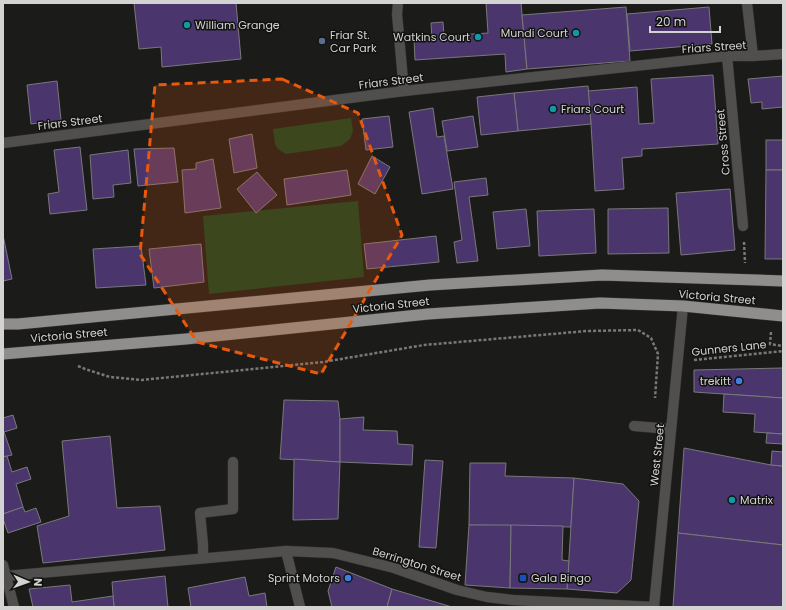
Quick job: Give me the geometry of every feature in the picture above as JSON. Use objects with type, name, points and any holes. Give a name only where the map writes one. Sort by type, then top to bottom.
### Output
[{"type":"highway","name":"Victoria Street","points":[[3,324],[18,324],[430,285],[602,275],[783,281]]},
{"type":"highway","name":"Victoria Street","points":[[3,354],[186,339],[428,314],[600,303],[683,306],[783,316]]},
{"type":"street","points":[[398,3],[397,14],[404,91]]},
{"type":"street","points":[[747,3],[753,56]]},
{"type":"street","name":"Friars Street","points":[[3,143],[404,91],[727,56],[783,54]]},
{"type":"street","name":"Cross Street","points":[[727,56],[743,226]]},
{"type":"street","name":"West Street","points":[[654,607],[683,306]]},
{"type":"street","points":[[634,426],[671,429]]},
{"type":"street","points":[[203,558],[204,545],[200,513],[233,509],[233,462]]},
{"type":"street","points":[[286,551],[300,607]]},
{"type":"street","name":"Berrington Street","points":[[6,576],[286,551],[333,553],[394,568],[457,590],[487,597],[513,600],[654,607]]},
{"type":"street","points":[[3,564],[14,607]]},
{"type":"path","points":[[743,226],[746,279]]},
{"type":"path","points":[[78,365],[85,369],[110,377],[142,380],[323,362],[424,345],[587,331],[638,330],[651,338],[658,354],[654,427]]},
{"type":"path","points":[[777,334],[770,332],[770,344],[783,346]]},
{"type":"path","name":"Gunners Lane","points":[[678,362],[783,351]]},
{"type":"highlighted area","points":[[282,79],[358,113],[402,235],[321,374],[197,342],[140,254],[155,85]]},
{"type":"green space","points":[[351,118],[353,131],[350,139],[341,146],[286,154],[278,149],[275,144],[273,129]]},
{"type":"green space","points":[[358,201],[364,277],[209,294],[203,216]]},
{"type":"building","name":"William Grange","points":[[134,3],[236,3],[241,59],[162,67],[161,47],[139,49]]},
{"type":"building","name":"Watkins Court","points":[[486,3],[521,3],[527,69],[506,72],[505,54],[415,60],[414,40],[432,39],[431,23],[443,22],[444,36],[488,33]]},
{"type":"building","name":"Mundi Court","points":[[626,7],[630,61],[527,69],[522,15]]},
{"type":"building","points":[[709,7],[712,44],[630,51],[627,14]]},
{"type":"building","points":[[713,75],[718,144],[642,149],[642,156],[622,158],[624,189],[595,191],[588,91],[637,87],[639,124],[654,123],[651,79]]},
{"type":"building","points":[[783,76],[783,107],[762,109],[762,102],[751,103],[748,79]]},
{"type":"building","points":[[57,81],[61,120],[31,124],[27,85]]},
{"type":"building","name":"Friars Court","points":[[588,86],[591,124],[518,131],[514,93]]},
{"type":"building","points":[[514,93],[518,131],[481,135],[477,97]]},
{"type":"building","points":[[433,108],[437,137],[444,136],[453,189],[422,194],[409,112]]},
{"type":"building","points":[[389,116],[393,147],[366,150],[362,119]]},
{"type":"building","points":[[473,116],[478,147],[447,151],[442,121]]},
{"type":"building","points":[[252,134],[257,168],[234,173],[229,139]]},
{"type":"building","points":[[766,140],[783,140],[783,170],[766,170]]},
{"type":"building","points":[[80,147],[87,210],[50,214],[48,194],[59,192],[54,150]]},
{"type":"building","points":[[174,148],[178,182],[138,186],[134,149]]},
{"type":"building","points":[[128,150],[131,183],[113,185],[114,197],[93,199],[90,155]]},
{"type":"building","points":[[372,156],[390,167],[375,194],[358,184]]},
{"type":"building","points":[[213,159],[221,208],[185,213],[182,170],[196,169],[196,163]]},
{"type":"building","points":[[347,170],[351,195],[287,205],[284,179]]},
{"type":"building","points":[[766,170],[783,170],[783,259],[765,259]]},
{"type":"building","points":[[257,172],[277,195],[256,213],[237,189]]},
{"type":"building","points":[[486,178],[488,195],[469,197],[478,261],[457,263],[454,242],[462,240],[454,182]]},
{"type":"building","points":[[730,189],[735,250],[681,255],[676,193]]},
{"type":"building","points":[[668,208],[669,253],[608,254],[608,209]]},
{"type":"building","points":[[526,209],[530,246],[497,249],[493,212]]},
{"type":"building","points":[[594,209],[596,253],[539,256],[537,211]]},
{"type":"building","points":[[3,235],[12,279],[3,281]]},
{"type":"building","points":[[436,236],[439,262],[367,269],[364,244]]},
{"type":"building","points":[[201,244],[204,282],[154,288],[149,249]]},
{"type":"building","points":[[141,246],[146,285],[96,288],[93,249]]},
{"type":"building","name":"trekitt","points":[[783,368],[783,398],[694,392],[694,370]]},
{"type":"building","points":[[724,394],[783,398],[783,434],[754,432],[755,414],[723,412]]},
{"type":"building","points":[[284,400],[338,401],[340,419],[340,462],[280,459]]},
{"type":"building","points":[[13,415],[17,428],[4,432],[12,455],[3,457],[3,418]]},
{"type":"building","points":[[364,417],[363,430],[397,431],[398,444],[413,445],[412,465],[340,462],[340,419]]},
{"type":"building","points":[[767,433],[783,434],[783,444],[766,443]]},
{"type":"building","points":[[110,436],[117,508],[160,506],[165,550],[43,563],[37,526],[69,516],[62,441]]},
{"type":"building","name":"Matrix","points":[[684,448],[783,466],[783,545],[678,533]]},
{"type":"building","points":[[772,451],[783,452],[783,466],[771,465]]},
{"type":"building","points":[[7,456],[12,472],[27,467],[31,479],[16,484],[23,507],[3,514],[3,457]]},
{"type":"building","points":[[294,459],[340,462],[338,519],[293,520]]},
{"type":"building","points":[[425,460],[443,461],[436,548],[419,547]]},
{"type":"building","points":[[470,463],[506,463],[505,476],[574,478],[571,527],[469,525]]},
{"type":"building","points":[[574,478],[623,484],[639,501],[631,580],[617,593],[567,589]]},
{"type":"building","points":[[23,507],[25,512],[36,508],[41,522],[8,533],[3,519],[3,514]]},
{"type":"building","points":[[469,525],[511,525],[510,588],[465,585]]},
{"type":"building","points":[[511,525],[563,526],[562,560],[569,561],[567,589],[510,588]]},
{"type":"building","points":[[678,533],[783,545],[783,607],[673,607]]},
{"type":"building","name":"Sprint Motors","points":[[336,567],[392,589],[387,607],[332,607],[328,591]]},
{"type":"building","points":[[165,576],[168,607],[114,607],[112,582]]},
{"type":"building","points":[[245,577],[249,596],[265,593],[267,607],[191,607],[188,588]]},
{"type":"building","points":[[70,585],[72,602],[113,596],[114,607],[33,607],[29,589]]},
{"type":"building","points":[[392,589],[452,607],[387,607]]},
{"type":"place","name":"William Grange","points":[[187,25]]},
{"type":"place","name":"Mundi Court","points":[[576,33]]},
{"type":"place","name":"Watkins Court","points":[[478,37]]},
{"type":"place","name":"Friar St. Car Park","points":[[322,41]]},
{"type":"place","name":"Friars Court","points":[[553,109]]},
{"type":"place","name":"trekitt","points":[[739,381]]},
{"type":"place","name":"Matrix","points":[[732,500]]},
{"type":"place","name":"Sprint Motors","points":[[348,578]]},
{"type":"place","name":"Gala Bingo","points":[[523,578]]}]
